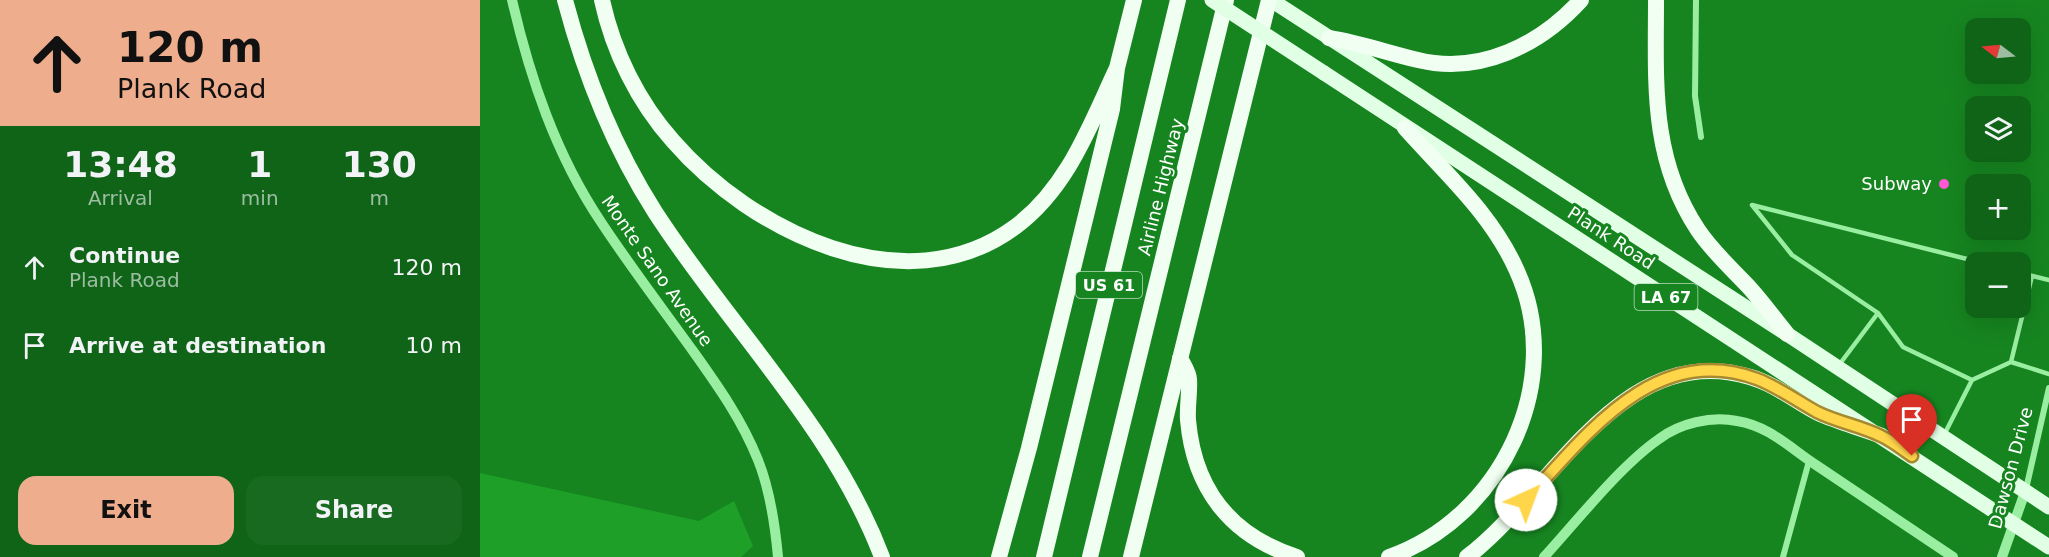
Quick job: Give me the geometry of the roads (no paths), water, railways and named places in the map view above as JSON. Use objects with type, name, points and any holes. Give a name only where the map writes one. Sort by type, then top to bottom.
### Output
[{"type":"highway","points":[[565,0],[595,96],[630,170],[657,214],[830,452],[863,512],[882,557]]},
{"type":"highway","points":[[602,0],[621,59],[644,101],[671,139],[703,172],[755,211],[801,236],[854,254],[889,260],[921,261],[957,256],[989,243],[1030,214],[1048,196],[1077,154],[1117,68]]},
{"type":"highway","points":[[999,557],[1025,467],[1078,252],[1112,109],[1117,68],[1134,0]]},
{"type":"highway","name":"Airline Highway","points":[[1044,557],[1179,0]]},
{"type":"highway","name":"Airline Highway","points":[[1090,557],[1226,0]]},
{"type":"highway","points":[[1131,557],[1270,0]]},
{"type":"highway","points":[[1329,38],[1366,44],[1419,60],[1442,63],[1481,61],[1502,55],[1542,35],[1581,0]]},
{"type":"highway","points":[[1656,0],[1658,123],[1674,185],[1690,217],[1707,242],[1787,334]]},
{"type":"highway","points":[[1389,557],[1418,545],[1450,524],[1491,483],[1518,432],[1530,391],[1534,361],[1529,310],[1524,290],[1508,254],[1473,202],[1405,128]]},
{"type":"highway","points":[[1180,358],[1190,378],[1187,402],[1190,438],[1200,475],[1209,492],[1235,523],[1249,534],[1266,545],[1298,557]]},
{"type":"highway","points":[[1467,557],[1495,533],[1605,415],[1635,393],[1673,377],[1718,372],[1749,376],[1767,383],[1819,413],[1882,436]]},
{"type":"main road","name":"Plank Road","points":[[1212,0],[2049,547]]},
{"type":"main road","name":"Plank Road","points":[[1270,0],[1787,334],[2049,507]]},
{"type":"street","name":"Monte Sano Avenue","points":[[512,0],[537,89],[555,137],[575,178],[600,221],[724,394],[744,429],[765,479],[775,524],[778,557]]},
{"type":"street","points":[[1696,0],[1695,96],[1701,137]]},
{"type":"street","name":"Dawson Drive","points":[[2002,557],[2025,492],[2049,388]]},
{"type":"street","points":[[1544,557],[1644,451],[1659,439],[1684,426],[1711,420],[1746,423],[1781,439],[1809,461],[1953,557]]},
{"type":"street","points":[[1783,557],[1809,461]]},
{"type":"lane","points":[[1965,259],[1752,205],[1792,255],[1878,313],[1903,347],[1972,380]]},
{"type":"lane","points":[[2011,362],[2032,276],[2049,280]]},
{"type":"lane","points":[[1838,368],[1878,313]]},
{"type":"lane","points":[[1943,438],[1972,380],[2011,362],[2049,374]]},
{"type":"place","name":"Subway","points":[[1944,184]]}]
